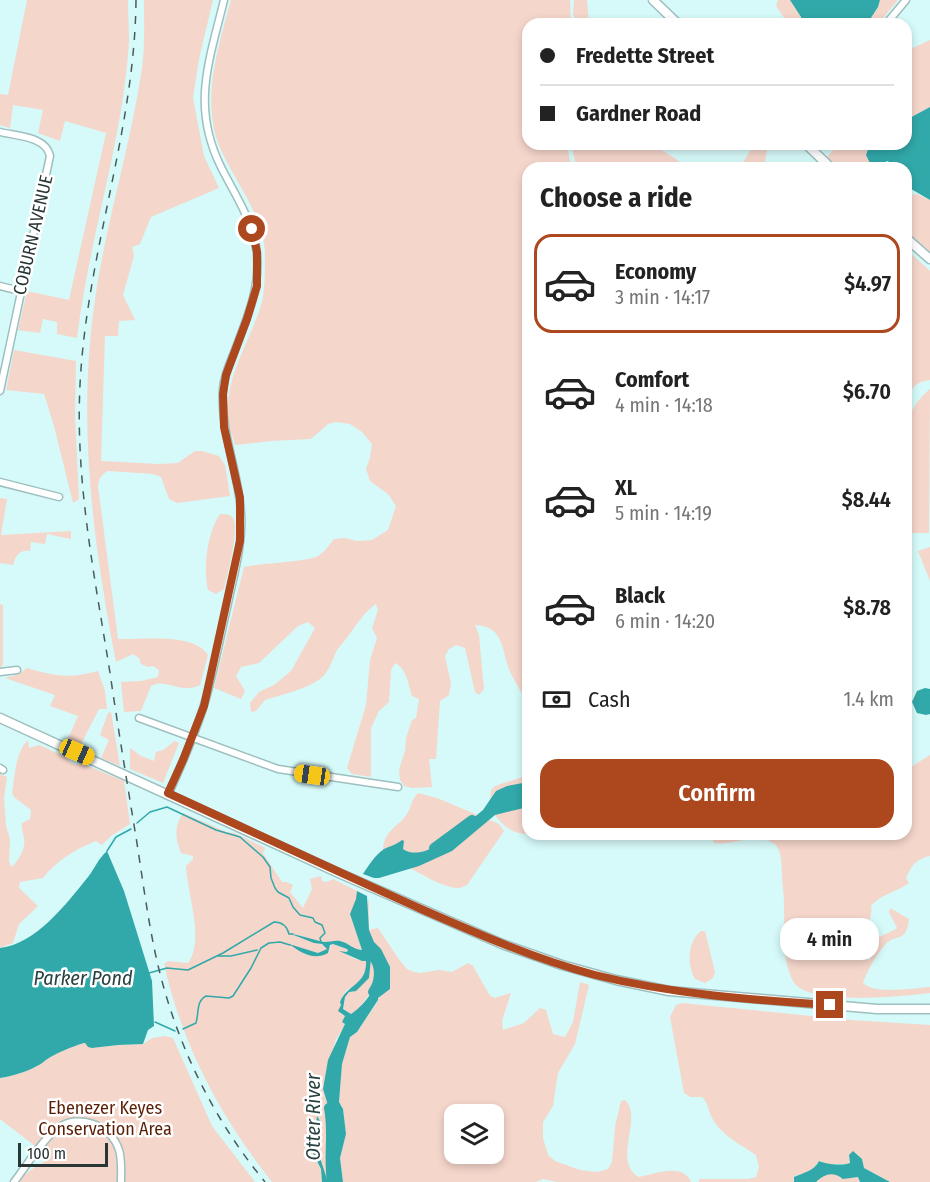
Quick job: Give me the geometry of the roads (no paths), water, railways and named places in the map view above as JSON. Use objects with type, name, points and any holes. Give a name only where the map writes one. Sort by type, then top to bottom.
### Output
[{"type":"main road","points":[[652,0],[672,18]]},
{"type":"main road","points":[[812,150],[825,162]]},
{"type":"main road","points":[[912,244],[930,260]]},
{"type":"main road","points":[[0,718],[341,874],[532,955],[584,972],[669,991],[890,1010],[930,1008]]},
{"type":"street","points":[[168,793],[204,706],[240,541],[240,498],[224,427],[223,394],[226,375],[251,308],[258,277],[257,252],[252,229],[214,152],[205,119],[205,83],[224,0]]},
{"type":"street","points":[[891,18],[906,0]]},
{"type":"street","name":"COBURN AVENUE","points":[[0,132],[39,141],[48,149],[50,156],[0,391]]},
{"type":"street","points":[[0,286],[20,291]]},
{"type":"street","points":[[0,482],[59,497]]},
{"type":"street","points":[[0,672],[17,670]]},
{"type":"street","points":[[140,718],[282,770],[398,787]]},
{"type":"street","points":[[14,1182],[54,1131],[65,1124],[83,1121],[101,1127],[113,1138],[119,1151],[121,1182]]},
{"type":"water","points":[[790,0],[880,0],[871,18],[801,17]]},
{"type":"water","points":[[930,107],[930,200],[912,190],[912,162],[870,162],[866,155],[868,150],[912,150],[912,117]]},
{"type":"water","points":[[930,689],[930,714],[926,715],[917,713],[912,702],[917,691]]},
{"type":"water","points":[[522,783],[522,808],[495,815],[452,851],[419,866],[379,878],[363,874],[384,849],[402,840],[404,841],[403,849],[410,852],[434,848],[461,829],[462,821],[471,820],[483,810],[496,791]]},
{"type":"water","name":"Parker Pond","points":[[107,851],[124,891],[152,981],[154,1026],[148,1030],[143,1044],[92,1048],[83,1043],[56,1054],[28,1070],[0,1078],[0,948],[13,945],[38,931],[79,888]]},
{"type":"water","points":[[357,891],[367,896],[369,930],[390,967],[390,989],[378,998],[357,1032],[350,1037],[342,1064],[339,1102],[343,1109],[346,1134],[340,1158],[343,1182],[331,1182],[329,1148],[334,1125],[323,1089],[328,1060],[345,1024],[342,1022],[345,1016],[338,1011],[340,1002],[347,991],[360,980],[366,961],[339,951],[348,951],[333,944],[330,945],[328,953],[313,956],[289,944],[318,953],[327,949],[322,944],[291,934],[325,942],[340,941],[362,950],[350,914]],"holes":[[[371,959],[377,964],[378,980],[363,1004],[351,1014],[343,1009],[345,997],[349,992],[356,991],[369,978]]]},
{"type":"water","points":[[317,1116],[320,1121],[317,1149],[328,1182],[322,1182],[321,1169],[312,1151]]},
{"type":"water","points":[[853,1151],[862,1159],[864,1168],[890,1182],[860,1182],[858,1177],[843,1179],[832,1174],[816,1182],[794,1182],[794,1177],[811,1169],[819,1161],[834,1164],[850,1163],[849,1155]]},
{"type":"waterway","points":[[137,823],[150,812],[167,807],[216,830],[240,837],[263,857],[270,867],[271,878],[278,892],[289,898],[300,915],[313,918],[315,922],[322,925],[325,933],[320,938],[321,942]]},
{"type":"waterway","name":"Otter River","points":[[434,848],[472,820]]},
{"type":"waterway","points":[[107,851],[116,837],[131,829]]},
{"type":"waterway","points":[[149,973],[167,968],[188,970],[223,953],[274,922],[282,924],[289,934],[293,934]]},
{"type":"waterway","points":[[183,1029],[196,1023],[199,1004],[206,996],[229,998],[233,996],[261,948],[269,943],[280,942],[290,945]]},
{"type":"waterway","points":[[218,956],[231,956],[257,950]]},
{"type":"waterway","name":"Otter River","points":[[373,992],[379,976],[375,959]]},
{"type":"waterway","points":[[155,1022],[175,1031]]},
{"type":"waterway","name":"Otter River","points":[[329,1108],[332,1182]]},
{"type":"railway","points":[[136,0],[134,47],[128,93],[93,277],[81,369],[80,446],[86,522],[147,909],[163,984],[172,1014],[196,1074],[227,1130],[265,1182]]},
{"type":"park label","name":"Ebenezer Keyes Conservation Area","points":[[105,1118]]}]
